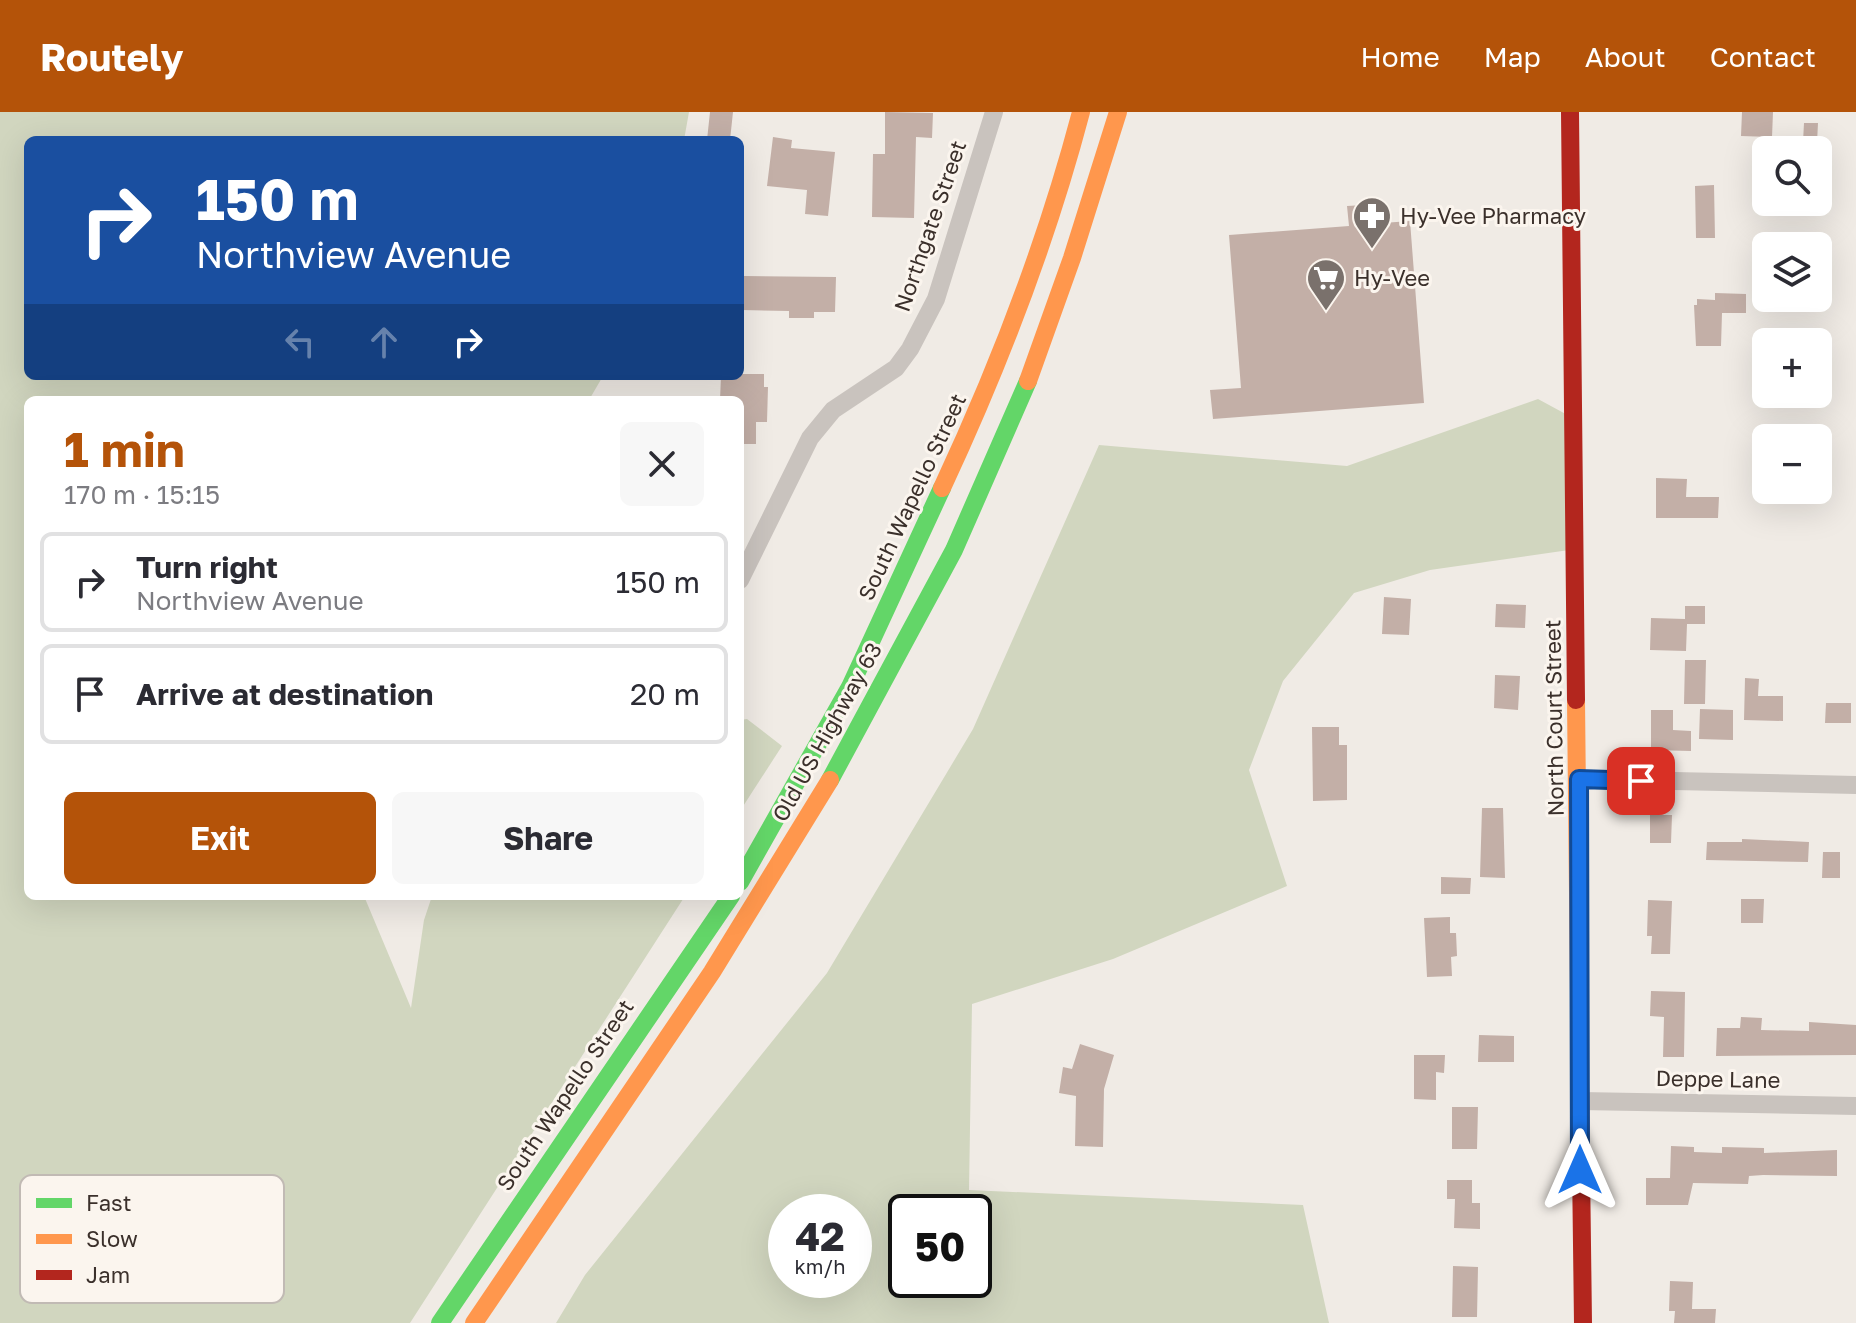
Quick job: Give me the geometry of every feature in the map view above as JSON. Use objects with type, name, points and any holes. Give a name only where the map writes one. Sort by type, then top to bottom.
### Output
[{"type":"main road","name":"South Wapello Street","points":[[744,875],[850,687],[985,396],[1059,196],[1081,112]]},
{"type":"main road","name":"North Court Street","points":[[1570,112],[1583,1323]]},
{"type":"main road","name":"Old US Highway 63","points":[[474,1323],[650,1066],[744,922],[894,664],[980,496],[1059,298],[1114,113]]},
{"type":"main road","name":"South Wapello Street","points":[[440,1323],[728,900]]},
{"type":"street","name":"Northgate Street","points":[[744,572],[810,438],[833,410],[896,368],[910,349],[936,299],[994,112]]},
{"type":"street","points":[[1579,779],[1856,785]]},
{"type":"street","name":"Deppe Lane","points":[[1580,1101],[1856,1106]]},
{"type":"green space","points":[[0,112],[689,112],[685,136],[24,136],[24,380],[601,380],[591,396],[24,396],[24,900],[366,900],[411,1008],[424,920],[431,900],[682,900],[410,1323],[0,1323]]},
{"type":"green space","points":[[1538,399],[1573,418],[1576,549],[1430,570],[1354,593],[1283,681],[1249,770],[1287,886],[1113,959],[972,1004],[969,1190],[1303,1205],[1329,1323],[556,1323],[585,1275],[827,973],[973,729],[1099,445],[1347,466]]},
{"type":"green space","points":[[744,719],[782,746],[744,805]]},
{"type":"building","points":[[710,112],[733,112],[730,136],[707,136]]},
{"type":"building","points":[[885,112],[933,113],[932,138],[916,137],[914,218],[872,217],[873,154],[885,154]]},
{"type":"building","points":[[1742,112],[1773,112],[1772,136],[1741,136]]},
{"type":"building","points":[[1804,123],[1818,123],[1817,136],[1803,136]]},
{"type":"building","points":[[773,137],[792,140],[791,148],[835,152],[828,216],[805,214],[807,190],[767,186]]},
{"type":"building","points":[[1714,185],[1715,238],[1696,238],[1695,186]]},
{"type":"building","name":"Hy-Vee","points":[[1382,204],[1383,223],[1410,221],[1424,403],[1213,419],[1210,390],[1241,388],[1229,235],[1349,226],[1347,206]]},
{"type":"building","points":[[744,276],[836,277],[835,312],[814,312],[814,318],[789,318],[789,311],[744,310]]},
{"type":"building","points":[[1715,293],[1746,294],[1746,313],[1722,313],[1721,346],[1696,346],[1694,305],[1697,305],[1697,299],[1715,300]]},
{"type":"building","points":[[744,374],[764,374],[764,387],[768,387],[767,422],[756,422],[756,444],[744,444],[744,396],[720,396],[721,380],[744,380]]},
{"type":"building","points":[[1656,478],[1687,479],[1686,497],[1719,497],[1718,518],[1656,518]]},
{"type":"building","points":[[1384,597],[1411,599],[1409,635],[1382,634]]},
{"type":"building","points":[[1496,604],[1526,605],[1525,628],[1495,627]]},
{"type":"building","points":[[1685,606],[1705,606],[1705,624],[1687,624],[1686,651],[1650,650],[1651,618],[1685,619]]},
{"type":"building","points":[[1685,660],[1706,660],[1705,704],[1684,704]]},
{"type":"building","points":[[1495,675],[1520,676],[1518,710],[1494,708]]},
{"type":"building","points":[[1745,678],[1759,679],[1758,696],[1783,696],[1783,721],[1744,720]]},
{"type":"building","points":[[1826,703],[1851,703],[1851,723],[1825,723]]},
{"type":"building","points":[[1700,709],[1733,710],[1733,740],[1699,739]]},
{"type":"building","points":[[1651,710],[1673,710],[1673,730],[1691,731],[1691,751],[1651,750]]},
{"type":"building","points":[[1312,727],[1339,727],[1339,745],[1347,745],[1347,800],[1313,801]]},
{"type":"building","points":[[1482,808],[1503,808],[1505,878],[1480,877]]},
{"type":"building","points":[[1650,815],[1672,815],[1671,843],[1650,843]]},
{"type":"building","points":[[1742,839],[1809,842],[1808,862],[1706,860],[1707,842],[1742,842]]},
{"type":"building","points":[[1823,852],[1840,852],[1840,878],[1822,878]]},
{"type":"building","points":[[1441,877],[1471,878],[1470,894],[1441,894]]},
{"type":"building","points":[[1741,899],[1764,899],[1763,923],[1741,923]]},
{"type":"building","points":[[1648,900],[1672,901],[1670,954],[1651,954],[1652,936],[1647,936]]},
{"type":"building","points":[[1450,917],[1450,933],[1456,933],[1457,956],[1451,957],[1452,976],[1427,977],[1424,918]]},
{"type":"building","points":[[1651,991],[1685,992],[1684,1057],[1663,1057],[1664,1017],[1650,1016]]},
{"type":"building","points":[[1741,1017],[1762,1018],[1761,1030],[1809,1031],[1809,1022],[1856,1025],[1856,1055],[1716,1056],[1717,1028],[1740,1028]]},
{"type":"building","points":[[1479,1035],[1514,1036],[1514,1062],[1478,1062]]},
{"type":"building","points":[[1080,1044],[1114,1055],[1104,1089],[1103,1147],[1075,1146],[1076,1096],[1059,1093],[1063,1067],[1072,1069]]},
{"type":"building","points":[[1414,1055],[1445,1055],[1444,1073],[1436,1072],[1436,1100],[1414,1099]]},
{"type":"building","points":[[1452,1107],[1478,1107],[1477,1149],[1452,1149]]},
{"type":"building","points":[[1671,1146],[1694,1147],[1694,1152],[1722,1153],[1722,1147],[1764,1148],[1764,1153],[1837,1150],[1837,1176],[1763,1175],[1749,1176],[1748,1184],[1693,1183],[1688,1205],[1646,1205],[1646,1178],[1670,1178]]},
{"type":"building","points":[[1447,1180],[1472,1180],[1472,1203],[1480,1203],[1480,1229],[1454,1228],[1455,1199],[1447,1199]]},
{"type":"building","points":[[1453,1266],[1478,1267],[1477,1317],[1452,1317]]},
{"type":"building","points":[[1670,1281],[1693,1282],[1692,1309],[1716,1309],[1715,1323],[1674,1323],[1675,1311],[1669,1311]]},
{"type":"traffic: fast","points":[[830,780],[954,550],[1028,381]]},
{"type":"traffic: fast","points":[[744,875],[850,687],[942,488]]},
{"type":"traffic: fast","points":[[440,1323],[728,900]]},
{"type":"traffic: slow","points":[[942,488],[1020,303],[1053,208],[1081,112]]},
{"type":"traffic: slow","points":[[1028,381],[1072,258],[1118,112]]},
{"type":"traffic: slow","points":[[1576,700],[1580,1086]]},
{"type":"traffic: slow","points":[[474,1323],[712,972],[830,780]]},
{"type":"traffic: jam","points":[[1570,112],[1576,700]]},
{"type":"traffic: jam","points":[[1580,1086],[1583,1323]]},
{"type":"place","name":"Hy-Vee Pharmacy","points":[[1372,250]]},
{"type":"place","name":"Hy-Vee","points":[[1326,312]]},
{"type":"route","points":[[1580,1170],[1579,779],[1641,781]]}]
